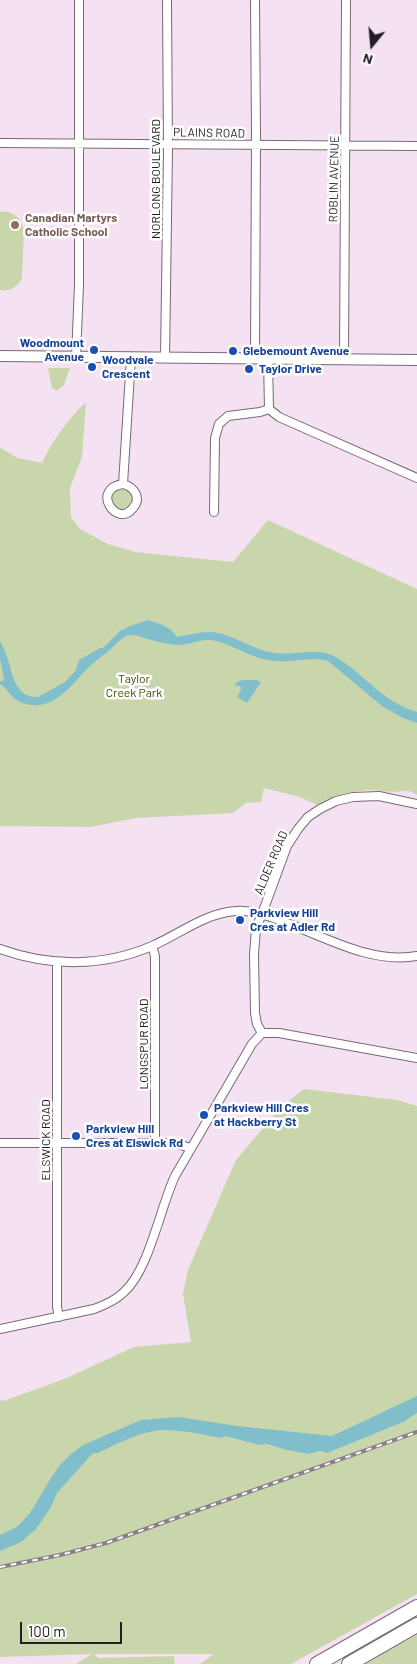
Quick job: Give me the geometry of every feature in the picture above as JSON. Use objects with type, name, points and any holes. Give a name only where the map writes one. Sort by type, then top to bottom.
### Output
[{"type":"highway","points":[[317,1664],[417,1607]]},
{"type":"highway","points":[[349,1664],[417,1626]]},
{"type":"main road","points":[[0,356],[417,360]]},
{"type":"street","points":[[76,357],[78,345],[79,0]]},
{"type":"street","name":"NORLONG BOULEVARD","points":[[165,358],[168,0]]},
{"type":"street","points":[[254,0],[256,145],[255,359]]},
{"type":"street","name":"ROBLIN AVENUE","points":[[344,359],[346,0]]},
{"type":"street","name":"PLAINS ROAD","points":[[0,143],[417,146]]},
{"type":"street","points":[[123,484],[131,358]]},
{"type":"street","points":[[268,359],[269,409],[279,418],[417,478]]},
{"type":"street","points":[[214,512],[214,445],[219,424],[228,416],[269,409]]},
{"type":"street","name":"ALDER ROAD","points":[[262,1033],[257,1024],[255,1013],[254,955],[256,928],[287,846],[298,829],[320,809],[336,801],[364,795],[379,796],[417,804]]},
{"type":"street","points":[[0,949],[35,959],[57,962],[85,962],[110,959],[152,946],[204,918],[236,910],[262,914],[372,954],[398,958],[417,956]]},
{"type":"street","name":"LONGSPUR ROAD","points":[[152,946],[155,956],[155,1142]]},
{"type":"street","name":"ELSWICK ROAD","points":[[57,962],[58,1317]]},
{"type":"street","points":[[0,1329],[101,1307],[125,1292],[143,1265],[168,1193],[190,1148],[252,1044],[262,1033],[280,1033],[417,1058]]},
{"type":"street","points":[[0,1143],[155,1142],[175,1143],[190,1148]]},
{"type":"green space","points":[[0,212],[9,212],[16,216],[24,230],[22,279],[10,290],[0,290]]},
{"type":"green space","points":[[48,368],[70,368],[64,385],[57,391],[52,388]]},
{"type":"green space","name":"Taylor Creek Park","points":[[86,402],[82,457],[70,488],[71,517],[80,529],[108,544],[135,552],[233,562],[268,520],[417,589],[417,795],[406,791],[356,791],[343,794],[317,805],[300,797],[264,788],[261,802],[246,803],[233,813],[136,818],[91,827],[0,826],[0,448],[17,458],[42,463],[61,431]]},
{"type":"green space","points":[[122,487],[130,490],[133,498],[130,506],[122,509],[114,506],[111,498],[114,490]]},
{"type":"green space","points":[[304,1089],[397,1100],[417,1106],[417,1594],[291,1664],[200,1664],[214,1654],[94,1654],[98,1658],[174,1656],[175,1664],[76,1664],[92,1654],[0,1657],[0,1400],[3,1401],[62,1380],[134,1347],[191,1342],[183,1294],[188,1270],[236,1160],[281,1107]]},
{"type":"green space","points":[[417,1635],[417,1664],[362,1664]]},
{"type":"water","points":[[148,620],[168,628],[177,637],[213,632],[268,652],[284,654],[321,652],[336,657],[394,702],[417,712],[417,723],[403,718],[382,706],[328,661],[315,659],[266,660],[211,640],[178,645],[158,642],[135,635],[126,636],[91,665],[60,696],[43,704],[34,705],[18,701],[0,684],[0,681],[4,679],[0,659],[0,641],[20,690],[25,694],[38,697],[65,682],[76,670],[79,660],[103,648],[120,631]]},
{"type":"water","points":[[244,680],[261,682],[247,703],[237,697],[241,690],[240,686],[234,685]]},
{"type":"water","points":[[417,1396],[417,1413],[403,1422],[327,1453],[320,1451],[309,1454],[225,1436],[220,1438],[177,1431],[163,1430],[138,1435],[93,1453],[57,1493],[51,1507],[36,1529],[21,1542],[0,1551],[0,1535],[18,1526],[30,1513],[60,1465],[71,1454],[83,1445],[141,1420],[179,1417],[237,1426],[332,1436]]},
{"type":"railway","points":[[0,1567],[60,1555],[106,1543],[417,1432]]},
{"type":"place","name":"Canadian Martyrs Catholic School","points":[[15,225]]},
{"type":"place","name":"Woodmount Avenue","points":[[94,350]]},
{"type":"place","name":"Glebemount Avenue","points":[[233,351]]},
{"type":"place","name":"Woodvale Crescent","points":[[92,367]]},
{"type":"place","name":"Taylor Drive","points":[[249,369]]},
{"type":"place","name":"Parkview Hill Cres at Adler Rd","points":[[240,920]]},
{"type":"place","name":"Parkview Hill Cres at Hackberry St","points":[[204,1115]]},
{"type":"place","name":"Parkview Hill Cres at Elswick Rd","points":[[76,1136]]}]
